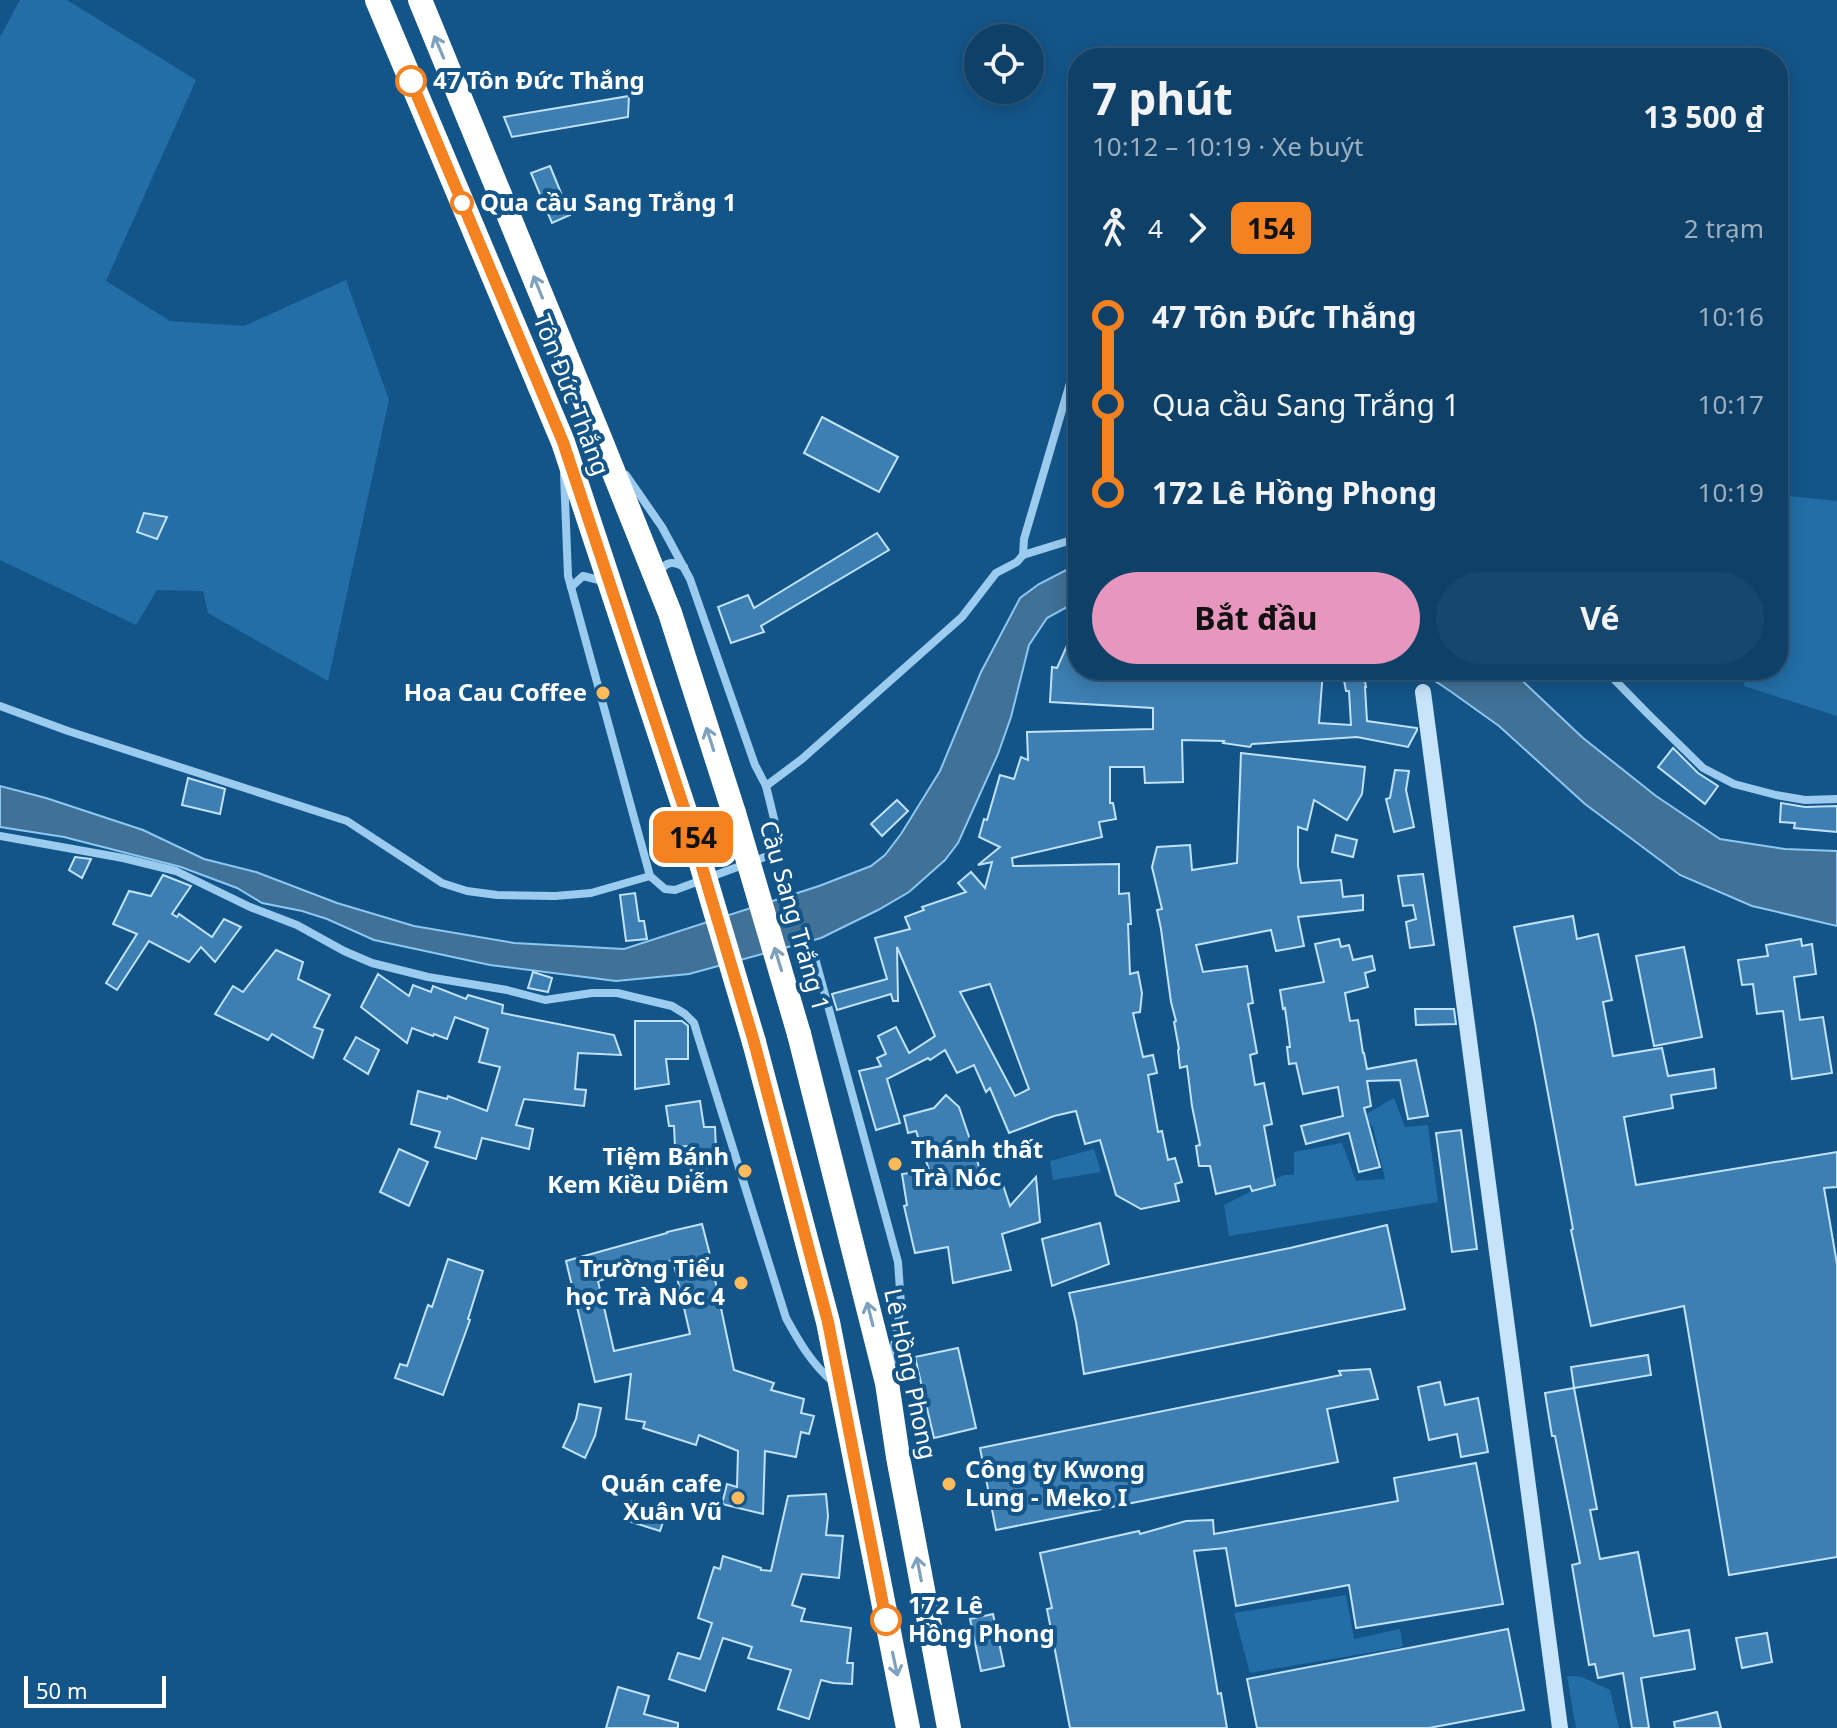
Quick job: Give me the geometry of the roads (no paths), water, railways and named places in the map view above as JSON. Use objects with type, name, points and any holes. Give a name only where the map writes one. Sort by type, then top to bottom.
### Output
[{"type":"highway","name":"Tôn Đức Thắng","points":[[377,0],[563,442],[615,597],[688,820],[754,1042],[828,1322],[841,1390]]},
{"type":"highway","name":"Tôn Đức Thắng","points":[[420,0],[670,613],[734,813]]},
{"type":"highway","name":"Cầu Sang Trắng 1","points":[[734,813],[799,1034]]},
{"type":"highway","name":"Lê Hồng Phong","points":[[799,1034],[887,1383],[949,1728]]},
{"type":"highway","points":[[841,1390],[908,1728]]},
{"type":"street","points":[[1020,559],[1068,390]]},
{"type":"street","points":[[563,442],[568,576],[650,876],[665,889],[675,890],[773,854],[779,839],[766,786],[755,765],[684,567],[662,527],[600,438]]},
{"type":"street","points":[[766,786],[802,759],[962,617],[996,573],[1020,559],[1068,542]]},
{"type":"street","points":[[657,581],[662,568],[668,563],[684,567]]},
{"type":"street","points":[[571,587],[583,576],[599,580],[615,597]]},
{"type":"street","points":[[1615,680],[1703,768],[1734,784],[1776,795],[1805,800],[1837,799]]},
{"type":"street","points":[[1423,692],[1560,1728]]},
{"type":"street","points":[[0,706],[347,821],[442,883],[467,891],[497,895],[567,895],[591,893],[650,876]]},
{"type":"street","points":[[0,836],[123,858],[176,871],[250,907],[297,925],[372,963],[545,1000],[592,993],[617,993],[672,1006],[685,1014],[694,1023],[786,1318],[803,1348],[824,1375],[841,1390]]},
{"type":"street","points":[[815,958],[898,1262],[901,1304],[887,1383]]},
{"type":"place","name":"47 Tôn Đức Thắng","points":[[411,81]]},
{"type":"place","name":"Qua cầu Sang Trắng 1","points":[[462,203]]},
{"type":"place","name":"Hoa Cau Coffee","points":[[603,693]]},
{"type":"place","name":"Thánh thất Trà Nóc","points":[[895,1164]]},
{"type":"place","name":"Tiệm Bánh Kem Kiều Diễm","points":[[745,1171]]},
{"type":"place","name":"Trường Tiểu học Trà Nóc 4","points":[[741,1283]]},
{"type":"place","name":"Công ty Kwong Lung - Meko I","points":[[949,1484]]},
{"type":"place","name":"Quán cafe Xuân Vũ","points":[[738,1498]]},
{"type":"place","name":"172 Lê Hồng Phong","points":[[886,1620]]}]
